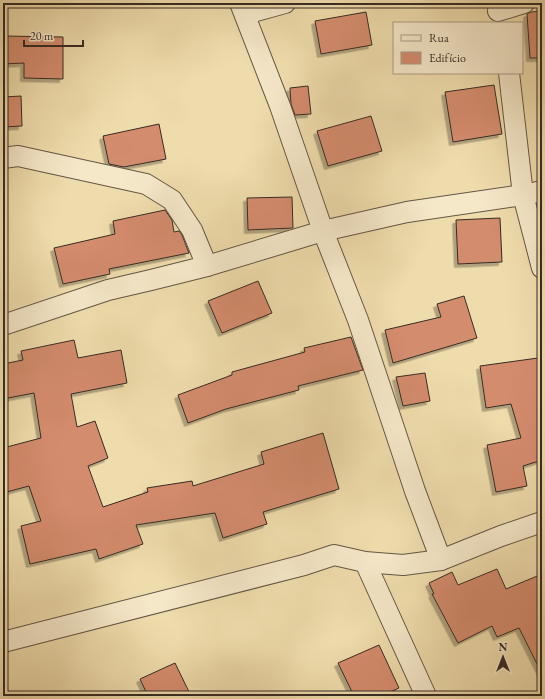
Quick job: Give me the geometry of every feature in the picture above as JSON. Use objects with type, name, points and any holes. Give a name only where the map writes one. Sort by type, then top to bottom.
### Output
[{"type":"street","points":[[285,3],[242,8],[280,106],[324,231],[358,320],[415,491],[441,560]]},
{"type":"street","points":[[498,12],[524,3]]},
{"type":"street","points":[[509,74],[523,195],[542,268]]},
{"type":"street","points":[[3,158],[18,156],[146,184],[172,200],[192,230],[207,266]]},
{"type":"street","points":[[3,325],[108,290],[207,266],[324,231],[407,212],[542,191]]},
{"type":"street","points":[[3,642],[334,555],[365,562],[403,564],[441,560],[501,536],[542,522]]},
{"type":"street","points":[[365,562],[426,696]]},
{"type":"building","points":[[542,11],[542,58],[530,58],[527,14]]},
{"type":"building","points":[[366,12],[372,45],[321,54],[315,21]]},
{"type":"building","points":[[3,36],[63,37],[63,79],[24,78],[24,63],[3,64]]},
{"type":"building","points":[[494,85],[502,134],[453,142],[445,92]]},
{"type":"building","points":[[308,86],[311,114],[295,115],[291,104],[290,88]]},
{"type":"building","points":[[21,96],[22,126],[3,127],[3,97]]},
{"type":"building","points":[[371,116],[382,151],[328,166],[317,131]]},
{"type":"building","points":[[159,124],[166,159],[124,167],[109,164],[103,136]]},
{"type":"building","points":[[292,197],[293,228],[248,230],[247,198]]},
{"type":"building","points":[[165,210],[172,220],[174,232],[179,231],[182,235],[189,253],[109,269],[110,274],[63,284],[54,248],[115,234],[113,221]]},
{"type":"building","points":[[500,218],[502,262],[458,264],[456,220]]},
{"type":"building","points":[[258,281],[272,313],[222,333],[208,301]]},
{"type":"building","points":[[464,296],[477,338],[393,363],[385,330],[441,317],[437,304]]},
{"type":"building","points":[[351,337],[363,370],[298,386],[299,390],[226,409],[188,423],[178,395],[232,375],[232,372],[305,352],[304,348]]},
{"type":"building","points":[[74,340],[78,358],[121,350],[127,383],[71,394],[77,427],[95,421],[108,458],[88,466],[103,507],[148,492],[147,488],[192,481],[193,486],[264,464],[261,452],[323,433],[339,489],[263,512],[267,524],[223,538],[215,513],[136,525],[143,544],[99,559],[96,549],[30,564],[21,526],[41,521],[29,486],[3,493],[3,448],[41,438],[34,393],[3,399],[3,364],[23,360],[21,351]]},
{"type":"building","points":[[538,358],[542,390],[542,460],[523,466],[527,486],[496,492],[487,445],[521,438],[511,404],[486,408],[480,366]]},
{"type":"building","points":[[425,373],[430,401],[403,406],[396,377]]},
{"type":"building","points":[[497,569],[506,589],[542,574],[542,674],[519,628],[497,637],[492,626],[458,643],[432,594],[434,594],[429,583],[452,572],[458,585]]},
{"type":"building","points":[[379,645],[399,688],[381,696],[354,696],[338,663]]},
{"type":"building","points":[[175,663],[191,696],[148,696],[140,679]]}]
